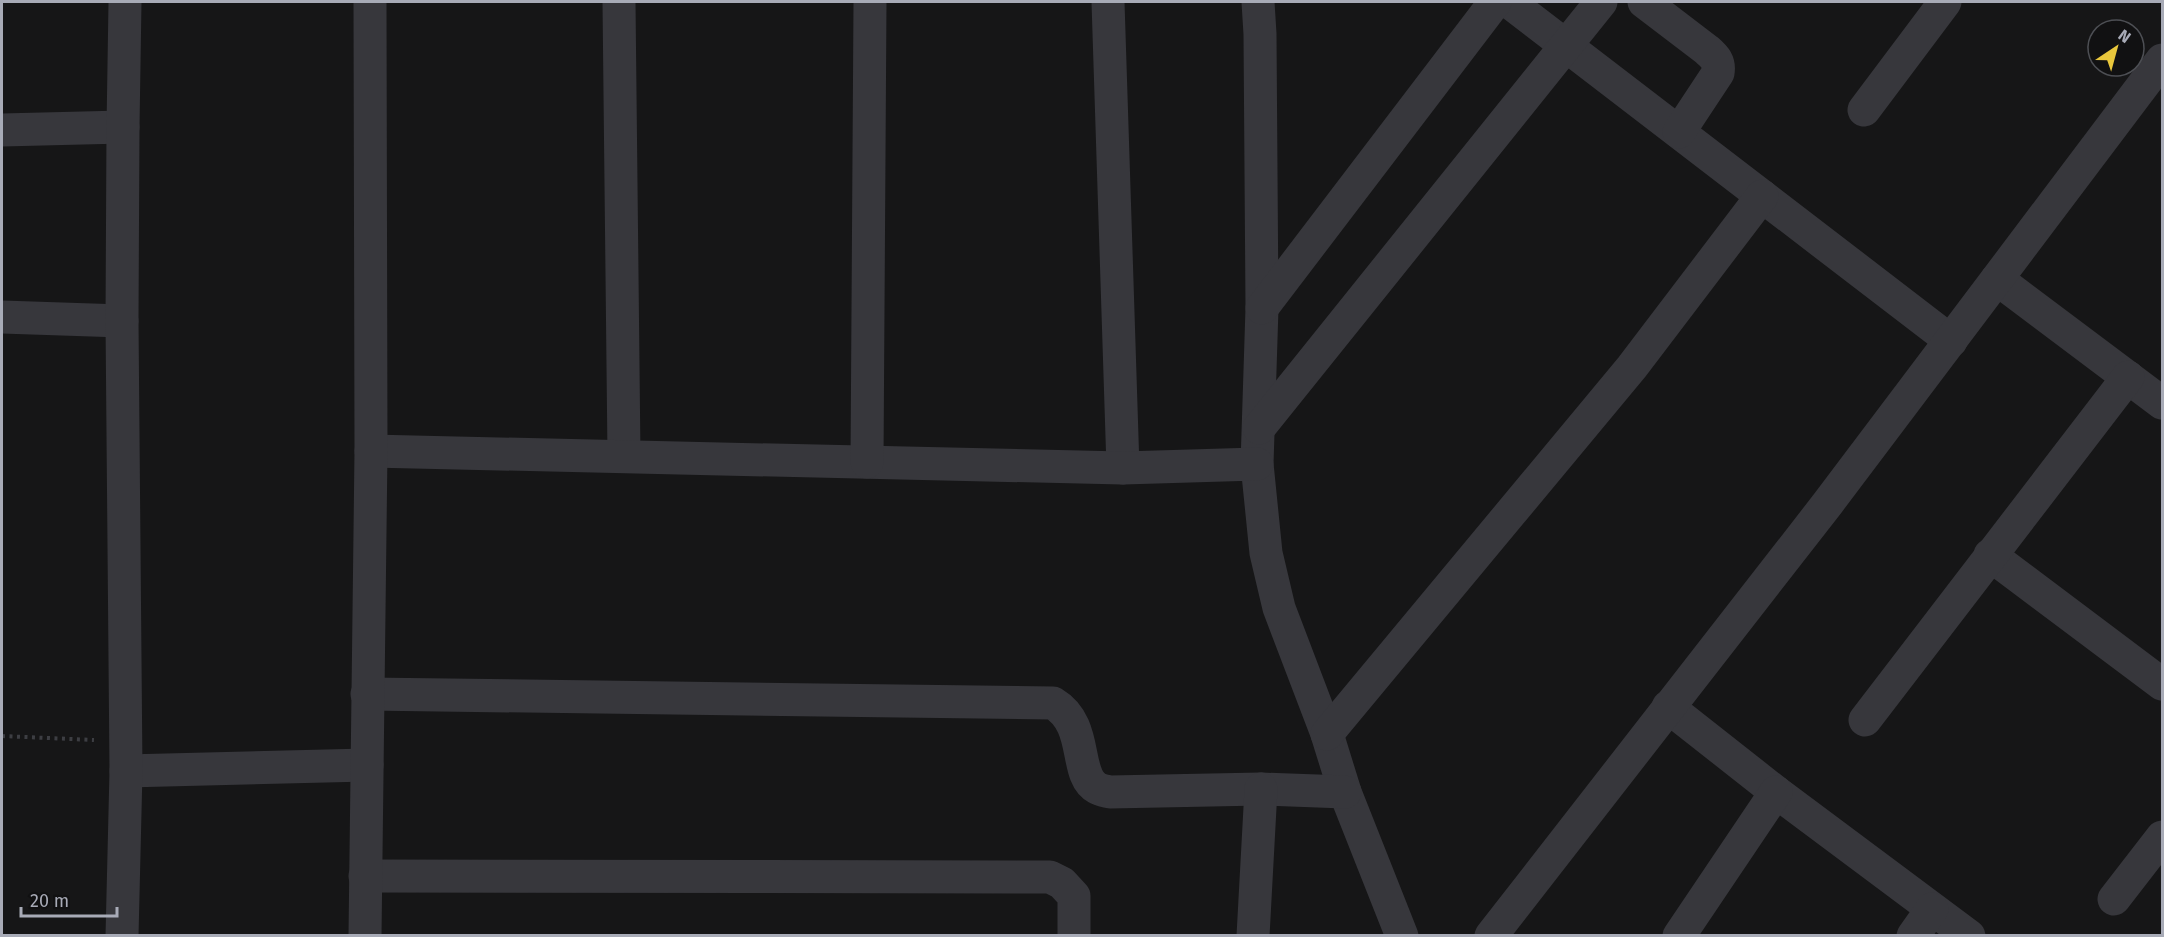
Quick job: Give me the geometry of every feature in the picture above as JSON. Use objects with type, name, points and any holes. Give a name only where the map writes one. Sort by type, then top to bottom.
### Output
[{"type":"street","points":[[122,936],[126,756],[122,321],[125,2]]},
{"type":"street","points":[[365,936],[371,451],[370,2]]},
{"type":"street","points":[[619,2],[624,456]]},
{"type":"street","points":[[867,462],[870,2]]},
{"type":"street","points":[[1108,2],[1123,468]]},
{"type":"street","points":[[1258,2],[1262,308],[1257,464],[1266,553],[1279,608],[1327,734],[1345,792],[1402,936]]},
{"type":"street","points":[[1262,308],[1495,2]]},
{"type":"street","points":[[1509,2],[1951,340]]},
{"type":"street","points":[[1259,428],[1601,2]]},
{"type":"street","points":[[1644,2],[1707,50],[1719,66],[1718,73],[1679,132]]},
{"type":"street","points":[[1863,110],[1945,2]]},
{"type":"street","points":[[1491,936],[1828,503],[2161,64]]},
{"type":"street","points":[[2,130],[123,128]]},
{"type":"street","points":[[1327,734],[1632,367],[1762,196]]},
{"type":"street","points":[[1998,279],[2163,403]]},
{"type":"street","points":[[2,317],[122,321]]},
{"type":"street","points":[[1865,720],[2128,377]]},
{"type":"street","points":[[371,451],[1123,468],[1257,464]]},
{"type":"street","points":[[1990,555],[2163,684]]},
{"type":"street","points":[[368,694],[1053,703],[1064,710],[1072,723],[1088,781],[1097,789],[1110,792],[1261,789],[1345,792]]},
{"type":"street","points":[[1668,706],[1776,792],[1969,936]]},
{"type":"street","points":[[126,756],[367,765]]},
{"type":"street","points":[[1253,936],[1261,789]]},
{"type":"street","points":[[1679,936],[1776,792]]},
{"type":"street","points":[[2114,899],[2163,837]]},
{"type":"street","points":[[365,876],[1050,877],[1062,883],[1074,896],[1074,936]]},
{"type":"street","points":[[1913,936],[1932,909]]},
{"type":"path","points":[[2,736],[126,756]]}]
